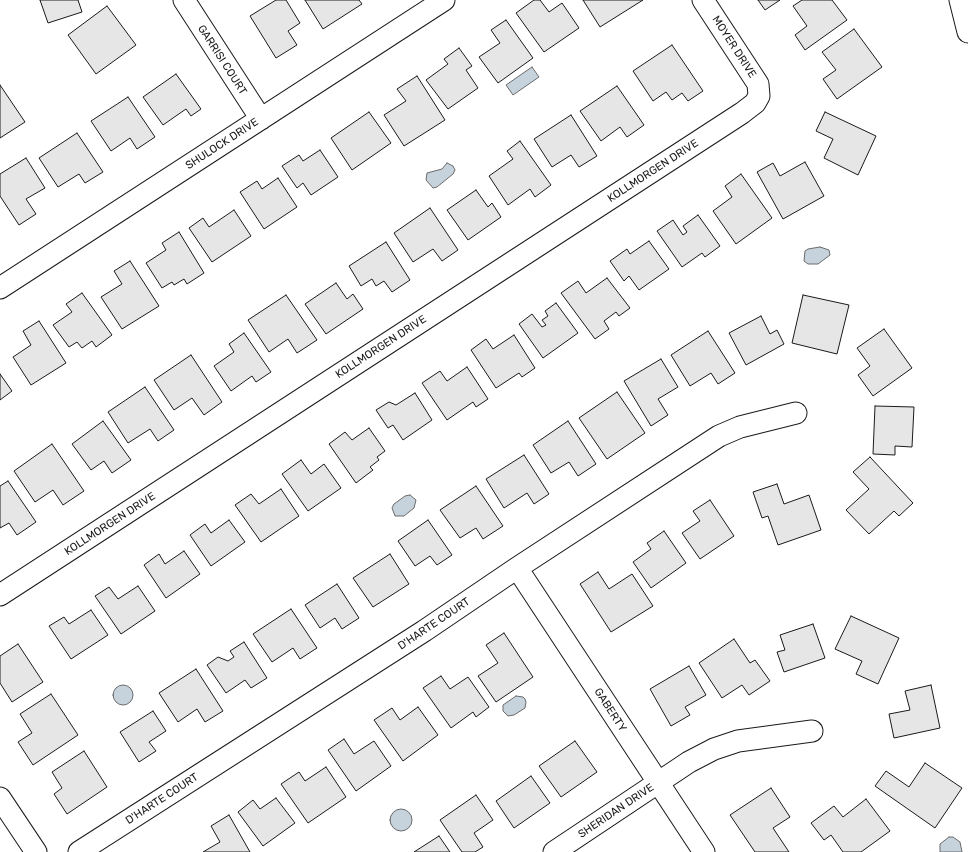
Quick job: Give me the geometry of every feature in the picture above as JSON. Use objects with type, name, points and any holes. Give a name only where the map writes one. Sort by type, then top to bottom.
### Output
[{"type":"street","name":"GARRISI COURT","points":[[184,0],[261,119]]},
{"type":"street","name":"SHULOCK DRIVE","points":[[2,283],[261,119],[444,0]]},
{"type":"street","name":"MOYER DRIVE","points":[[703,0],[751,71],[758,84],[759,96]]},
{"type":"street","points":[[960,0],[968,32]]},
{"type":"street","name":"KOLLMORGEN DRIVE","points":[[0,595],[742,113],[755,103],[759,96]]},
{"type":"street","name":"D'HARTE COURT","points":[[79,852],[411,639],[719,436],[740,427],[796,413]]},
{"type":"street","name":"GABERTY","points":[[517,568],[704,852]]},
{"type":"street","name":"SHERIDAN DRIVE","points":[[554,852],[700,756],[725,744],[768,736],[812,731]]},
{"type":"street","points":[[0,798],[36,852]]},
{"type":"shaded area","points":[[532,67],[539,77],[513,95],[506,85]]},
{"type":"shaded area","points":[[447,163],[453,166],[455,170],[453,174],[437,187],[433,188],[426,180],[427,173],[442,169]]},
{"type":"shaded area","points":[[820,247],[829,250],[830,255],[818,264],[808,264],[804,261],[805,251]]},
{"type":"shaded area","points":[[410,495],[416,500],[414,508],[404,516],[395,516],[392,508],[394,504],[405,496]]},
{"type":"shaded area","points":[[123,685],[130,688],[133,695],[130,702],[123,705],[116,702],[113,695],[116,688]]},
{"type":"shaded area","points":[[516,696],[523,697],[525,699],[525,708],[514,715],[508,716],[503,711],[503,705]]},
{"type":"shaded area","points":[[401,809],[409,812],[412,820],[409,828],[401,831],[393,828],[390,820],[393,812]]},
{"type":"shaded area","points":[[949,837],[953,837],[960,842],[962,852],[940,852],[940,844]]},
{"type":"building","points":[[40,0],[78,0],[82,12],[48,23]]},
{"type":"building","points":[[276,0],[286,0],[300,23],[288,31],[297,45],[276,58],[250,16]]},
{"type":"building","points":[[305,0],[359,0],[362,4],[323,29]]},
{"type":"building","points":[[534,0],[540,0],[549,12],[562,3],[579,28],[544,52],[516,13]]},
{"type":"building","points":[[583,0],[643,0],[600,27]]},
{"type":"building","points":[[758,0],[780,0],[765,10]]},
{"type":"building","points":[[802,0],[832,0],[847,20],[805,50],[795,35],[807,26],[793,6]]},
{"type":"building","points":[[107,6],[136,45],[96,74],[68,35]]},
{"type":"building","points":[[506,20],[533,58],[498,83],[479,57],[500,43],[491,30]]},
{"type":"building","points":[[854,29],[882,67],[837,99],[823,79],[836,70],[822,52]]},
{"type":"building","points":[[672,45],[703,91],[688,101],[682,93],[672,100],[666,92],[653,101],[633,71]]},
{"type":"building","points":[[459,48],[472,66],[466,70],[478,88],[448,109],[426,80],[448,64],[444,59]]},
{"type":"building","points":[[176,74],[201,109],[191,116],[186,109],[163,125],[143,97]]},
{"type":"building","points":[[417,76],[445,120],[404,146],[384,115],[406,101],[397,89]]},
{"type":"building","points":[[0,85],[25,122],[0,138]]},
{"type":"building","points":[[617,86],[644,125],[627,137],[620,127],[601,141],[580,111]]},
{"type":"building","points":[[128,97],[155,137],[137,149],[130,138],[111,151],[91,121]]},
{"type":"building","points":[[369,112],[391,143],[352,170],[331,138]]},
{"type":"building","points":[[825,112],[876,136],[858,175],[824,158],[833,139],[816,131]]},
{"type":"building","points":[[571,115],[597,156],[579,167],[571,155],[552,167],[534,139]]},
{"type":"building","points":[[77,133],[103,172],[85,183],[79,174],[58,187],[39,158]]},
{"type":"building","points":[[520,141],[551,185],[535,197],[530,189],[508,205],[489,176],[513,159],[507,151]]},
{"type":"building","points":[[320,150],[338,177],[311,195],[303,183],[297,188],[282,166],[299,155],[303,161]]},
{"type":"building","points":[[26,158],[45,188],[26,199],[36,214],[19,225],[0,196],[0,174]]},
{"type":"building","points":[[805,162],[824,196],[783,219],[757,172],[773,163],[780,176]]},
{"type":"building","points":[[741,174],[772,218],[736,244],[713,211],[732,197],[725,186]]},
{"type":"building","points":[[278,178],[297,207],[264,229],[240,192],[257,181],[262,189]]},
{"type":"building","points":[[476,190],[488,207],[492,203],[501,217],[468,240],[447,210]]},
{"type":"building","points":[[430,208],[458,250],[442,261],[433,249],[413,262],[394,233]]},
{"type":"building","points":[[234,210],[251,236],[212,262],[189,228],[203,218],[209,227]]},
{"type":"building","points":[[698,215],[720,246],[705,257],[702,253],[682,267],[657,231],[673,220],[683,235],[687,232],[683,226]]},
{"type":"building","points":[[179,232],[204,273],[187,284],[184,279],[174,285],[172,282],[162,288],[146,263],[166,250],[162,243]]},
{"type":"building","points":[[649,241],[669,269],[639,290],[629,276],[624,281],[610,261],[627,249],[630,254]]},
{"type":"building","points":[[386,242],[410,280],[392,292],[384,281],[376,286],[372,279],[361,286],[349,266]]},
{"type":"building","points":[[130,261],[159,306],[122,329],[101,297],[122,284],[114,271]]},
{"type":"building","points":[[607,278],[630,308],[619,316],[616,312],[604,321],[609,329],[595,339],[561,293],[578,281],[586,293]]},
{"type":"building","points":[[336,283],[347,299],[353,294],[363,309],[326,334],[305,304]]},
{"type":"building","points":[[82,293],[112,335],[96,347],[92,341],[82,348],[77,342],[69,347],[53,325],[72,312],[66,304]]},
{"type":"building","points":[[286,295],[317,340],[297,353],[288,339],[269,352],[248,320]]},
{"type":"building","points":[[803,295],[849,305],[837,354],[792,343]]},
{"type":"building","points":[[556,303],[578,333],[543,358],[519,324],[532,314],[542,327],[546,325],[542,320],[548,316],[545,311]]},
{"type":"building","points":[[761,316],[770,334],[777,330],[784,344],[746,365],[729,333]]},
{"type":"building","points":[[39,321],[66,363],[31,385],[13,357],[31,345],[23,331]]},
{"type":"building","points":[[884,329],[912,368],[873,396],[858,375],[870,366],[857,348]]},
{"type":"building","points":[[708,331],[735,373],[718,384],[711,373],[690,386],[671,355]]},
{"type":"building","points":[[244,333],[271,372],[256,382],[252,376],[231,391],[214,366],[234,352],[229,344]]},
{"type":"building","points":[[514,335],[535,368],[522,377],[519,373],[496,388],[471,350],[486,339],[493,349]]},
{"type":"building","points":[[191,355],[222,402],[204,415],[192,398],[174,410],[154,380]]},
{"type":"building","points":[[661,359],[678,387],[658,399],[668,415],[651,426],[624,381]]},
{"type":"building","points":[[467,367],[488,399],[476,407],[473,402],[447,420],[422,383],[440,371],[447,381]]},
{"type":"building","points":[[0,374],[12,391],[0,400]]},
{"type":"building","points":[[145,387],[174,430],[158,441],[150,429],[128,443],[108,412]]},
{"type":"building","points":[[617,392],[645,433],[607,459],[579,418]]},
{"type":"building","points":[[415,393],[432,420],[403,440],[393,425],[388,428],[376,410],[389,402],[396,405]]},
{"type":"building","points":[[875,406],[914,407],[912,447],[895,446],[895,455],[873,454]]},
{"type":"building","points":[[103,421],[131,460],[112,473],[104,461],[91,470],[72,444]]},
{"type":"building","points":[[568,421],[596,464],[578,476],[569,462],[551,473],[533,445]]},
{"type":"building","points":[[369,428],[385,451],[377,457],[379,460],[370,467],[373,470],[356,483],[329,444],[345,432],[352,440]]},
{"type":"building","points":[[52,444],[84,491],[63,505],[53,490],[35,502],[14,471]]},
{"type":"building","points":[[524,455],[549,494],[534,504],[527,493],[504,508],[486,479]]},
{"type":"building","points":[[870,457],[913,503],[899,516],[894,511],[869,534],[846,510],[869,489],[853,472]]},
{"type":"building","points":[[301,460],[311,474],[324,464],[341,488],[308,511],[282,474]]},
{"type":"building","points":[[8,481],[36,522],[17,535],[9,523],[0,528],[0,486]]},
{"type":"building","points":[[777,484],[784,504],[809,495],[821,530],[778,545],[768,516],[762,518],[753,492]]},
{"type":"building","points":[[476,486],[503,526],[483,539],[476,528],[460,538],[440,510]]},
{"type":"building","points":[[281,489],[299,516],[261,542],[235,505],[251,494],[259,504]]},
{"type":"building","points":[[710,500],[734,536],[700,559],[682,533],[700,521],[693,511]]},
{"type":"building","points":[[229,520],[245,542],[211,566],[190,535],[205,524],[211,533]]},
{"type":"building","points":[[428,520],[452,555],[437,565],[430,556],[415,566],[398,541]]},
{"type":"building","points":[[664,531],[686,563],[651,588],[633,562],[651,549],[647,543]]},
{"type":"building","points":[[184,551],[200,574],[166,598],[144,565],[159,554],[165,564]]},
{"type":"building","points":[[390,554],[409,584],[373,607],[353,578]]},
{"type":"building","points":[[598,572],[609,589],[632,574],[653,606],[611,632],[580,584]]},
{"type":"building","points":[[337,584],[359,618],[342,629],[335,618],[320,628],[305,605]]},
{"type":"building","points":[[138,586],[155,611],[121,634],[95,596],[109,587],[118,599]]},
{"type":"building","points":[[291,609],[317,648],[300,659],[293,648],[272,662],[253,634]]},
{"type":"building","points":[[91,610],[108,635],[71,659],[49,626],[64,617],[69,624]]},
{"type":"building","points":[[851,616],[899,638],[878,684],[856,674],[862,661],[835,649]]},
{"type":"building","points":[[813,624],[825,658],[784,672],[777,652],[785,650],[780,635]]},
{"type":"building","points":[[504,633],[533,677],[496,702],[478,676],[498,663],[486,645]]},
{"type":"building","points":[[734,639],[750,663],[755,660],[770,681],[749,695],[742,685],[722,698],[699,663]]},
{"type":"building","points":[[244,642],[267,678],[251,688],[245,680],[226,693],[207,665],[218,657],[228,661],[234,657],[230,651]]},
{"type":"building","points":[[18,644],[43,682],[12,702],[0,683],[0,656]]},
{"type":"building","points":[[689,666],[706,695],[685,707],[690,715],[671,726],[650,689]]},
{"type":"building","points":[[196,669],[223,711],[205,722],[197,709],[178,722],[159,693]]},
{"type":"building","points":[[441,676],[450,689],[468,677],[489,707],[476,717],[473,712],[451,728],[423,688]]},
{"type":"building","points":[[931,685],[940,728],[894,738],[889,714],[910,710],[905,691]]},
{"type":"building","points":[[51,694],[78,735],[33,765],[18,742],[32,733],[20,714]]},
{"type":"building","points":[[418,707],[438,735],[403,761],[374,720],[392,708],[400,720]]},
{"type":"building","points":[[153,711],[166,731],[149,742],[156,751],[139,762],[120,732]]},
{"type":"building","points":[[344,739],[354,754],[374,741],[391,766],[356,791],[328,750]]},
{"type":"building","points":[[575,741],[597,772],[561,797],[539,766]]},
{"type":"building","points":[[84,751],[107,787],[67,814],[54,794],[62,788],[52,772]]},
{"type":"building","points":[[925,763],[962,788],[935,828],[875,786],[886,771],[909,787]]},
{"type":"building","points":[[326,767],[346,797],[308,823],[281,784],[299,772],[305,781]]},
{"type":"building","points":[[531,776],[550,803],[514,828],[496,801]]},
{"type":"building","points":[[771,788],[790,817],[773,828],[789,852],[755,852],[730,815]]},
{"type":"building","points":[[476,795],[493,820],[474,833],[483,847],[475,852],[462,852],[440,820]]},
{"type":"building","points":[[276,798],[295,823],[263,846],[238,812],[253,800],[260,809]]},
{"type":"building","points":[[866,799],[890,831],[861,852],[843,852],[831,835],[824,840],[811,823],[834,806],[843,817]]},
{"type":"building","points":[[229,815],[250,852],[203,852],[220,842],[211,826]]},
{"type":"building","points":[[439,836],[450,852],[414,852]]}]
